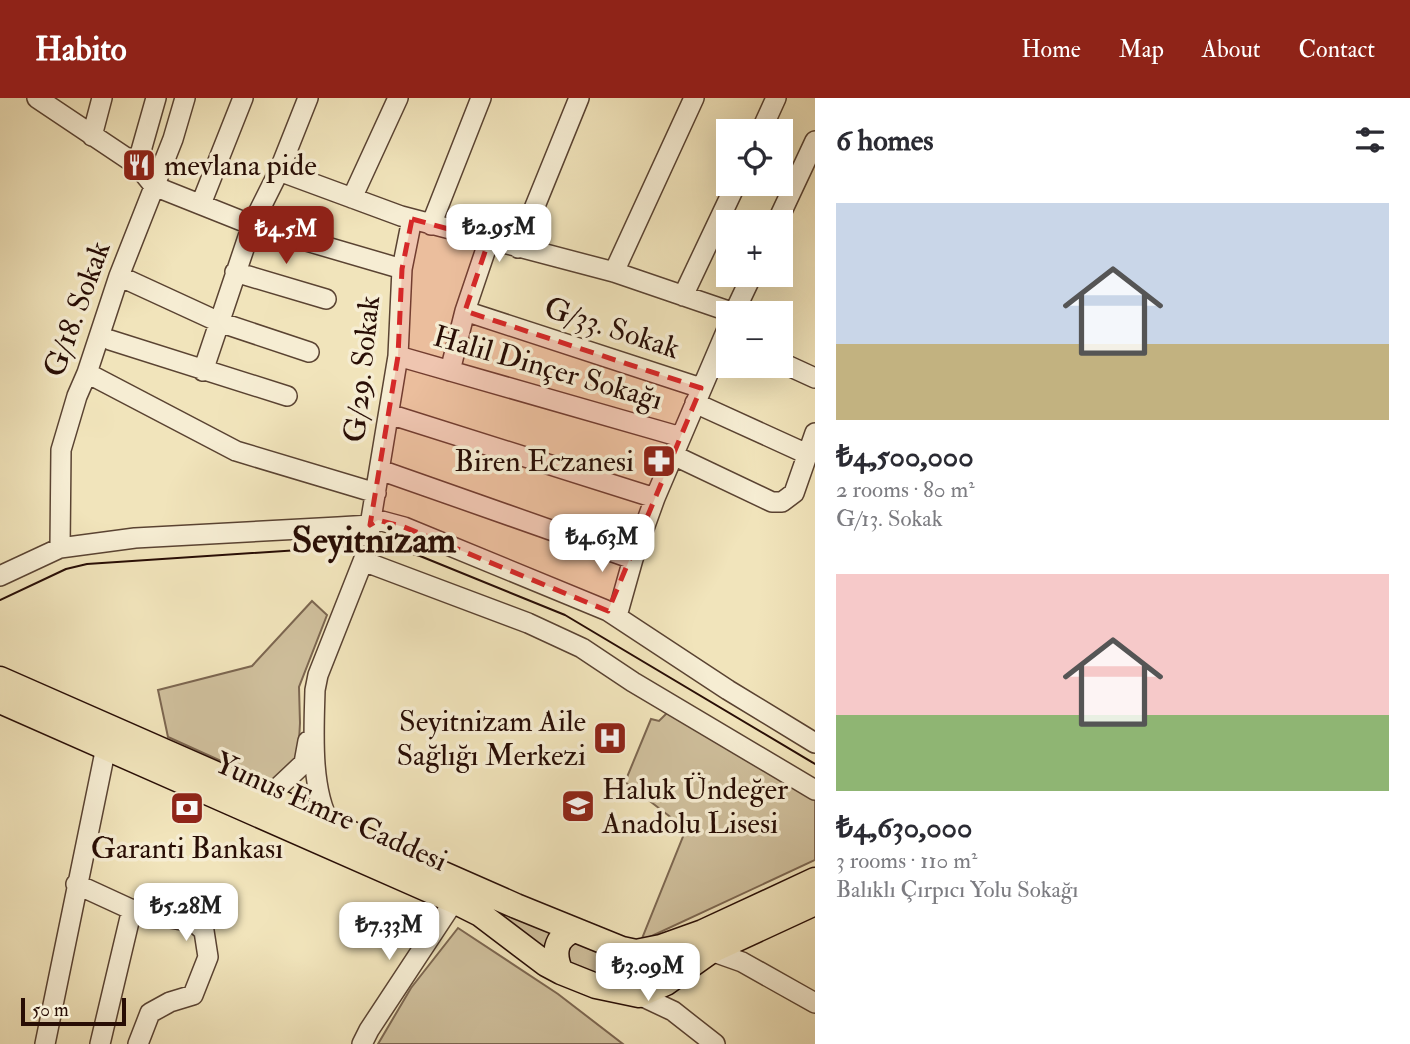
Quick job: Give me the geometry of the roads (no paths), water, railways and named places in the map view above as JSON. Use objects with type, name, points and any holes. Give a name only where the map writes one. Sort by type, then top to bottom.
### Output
[{"type":"main road","name":"Yunus Emre Caddesi","points":[[0,679],[622,949],[649,951],[703,932],[815,880]]},
{"type":"main road","name":"Yunus Emre Caddesi","points":[[0,701],[454,901],[480,914],[561,972],[605,989],[639,995]]},
{"type":"main road","points":[[639,995],[666,983],[711,951],[815,903]]},
{"type":"main road","points":[[561,972],[555,961],[558,944],[568,933],[575,930]]},
{"type":"main road","points":[[649,951],[659,957],[666,983]]},
{"type":"street","points":[[92,136],[102,98]]},
{"type":"street","points":[[137,165],[156,98]]},
{"type":"street","name":"G/18. Sokak","points":[[60,548],[61,450],[119,276],[173,139],[185,98]]},
{"type":"street","points":[[201,204],[243,98]]},
{"type":"street","points":[[203,371],[252,225],[279,171],[307,98]]},
{"type":"street","points":[[352,198],[398,98]]},
{"type":"street","points":[[431,225],[481,98]]},
{"type":"street","points":[[518,248],[579,98]]},
{"type":"street","points":[[614,272],[694,98]]},
{"type":"street","points":[[766,119],[776,98]]},
{"type":"street","points":[[45,100],[92,136],[137,165],[154,186],[252,225],[402,269]]},
{"type":"street","points":[[783,210],[811,160],[815,141]]},
{"type":"street","points":[[279,171],[431,225],[614,272],[716,307]]},
{"type":"street","points":[[683,296],[730,196]]},
{"type":"street","name":"G/29. Sokak","points":[[370,524],[398,356],[402,269],[412,219]]},
{"type":"street","points":[[450,371],[465,311],[488,240]]},
{"type":"street","points":[[235,272],[326,299]]},
{"type":"street","points":[[119,276],[219,322],[309,352]]},
{"type":"street","name":"G/33. Sokak","points":[[465,311],[698,396],[807,454]]},
{"type":"street","points":[[110,340],[287,396]]},
{"type":"street","name":"Halil Dinçer Sokağı","points":[[398,356],[681,437]]},
{"type":"street","points":[[613,613],[627,566],[633,559],[655,498],[716,358]]},
{"type":"street","points":[[793,368],[815,378]]},
{"type":"street","points":[[87,373],[236,451],[376,493]]},
{"type":"street","points":[[389,414],[655,498]]},
{"type":"street","points":[[674,456],[772,502],[782,502],[794,493],[815,433]]},
{"type":"street","points":[[380,470],[633,559]]},
{"type":"street","points":[[0,576],[60,548],[135,538],[370,524],[378,520],[404,527],[613,613],[728,690],[815,743]]},
{"type":"street","points":[[330,824],[318,791],[315,690],[318,675],[369,546],[370,524]]},
{"type":"street","points":[[268,797],[304,763],[308,736],[307,681],[361,538],[370,524]]},
{"type":"street","points":[[363,561],[528,623],[582,648],[815,790]]},
{"type":"street","points":[[44,1044],[106,747]]},
{"type":"street","points":[[76,884],[132,909],[194,922],[204,931],[208,957],[193,995],[170,1002],[150,1013],[138,1044]]},
{"type":"street","points":[[362,1044],[454,901]]},
{"type":"street","points":[[100,1044],[132,909]]},
{"type":"street","points":[[711,951],[742,962],[815,1003]]},
{"type":"street","points":[[666,983],[666,994],[673,1011]]},
{"type":"street","points":[[639,995],[673,1011],[715,1044]]},
{"type":"tram line","points":[[0,600],[66,569],[87,564],[360,546],[387,547],[420,556],[565,615],[815,764]]},
{"type":"place","name":"mevlana pide","points":[[139,165]]},
{"type":"place","name":"Biren Eczanesi","points":[[659,461]]},
{"type":"place","name":"Seyitnizam Aile Sağlığı Merkezi","points":[[610,738]]},
{"type":"place","name":"Haluk Ündeğer Anadolu Lisesi","points":[[578,806]]},
{"type":"place","name":"Garanti Bankası","points":[[187,808]]},
{"type":"district","name":"Seyitnizam","points":[[374,540]]}]
